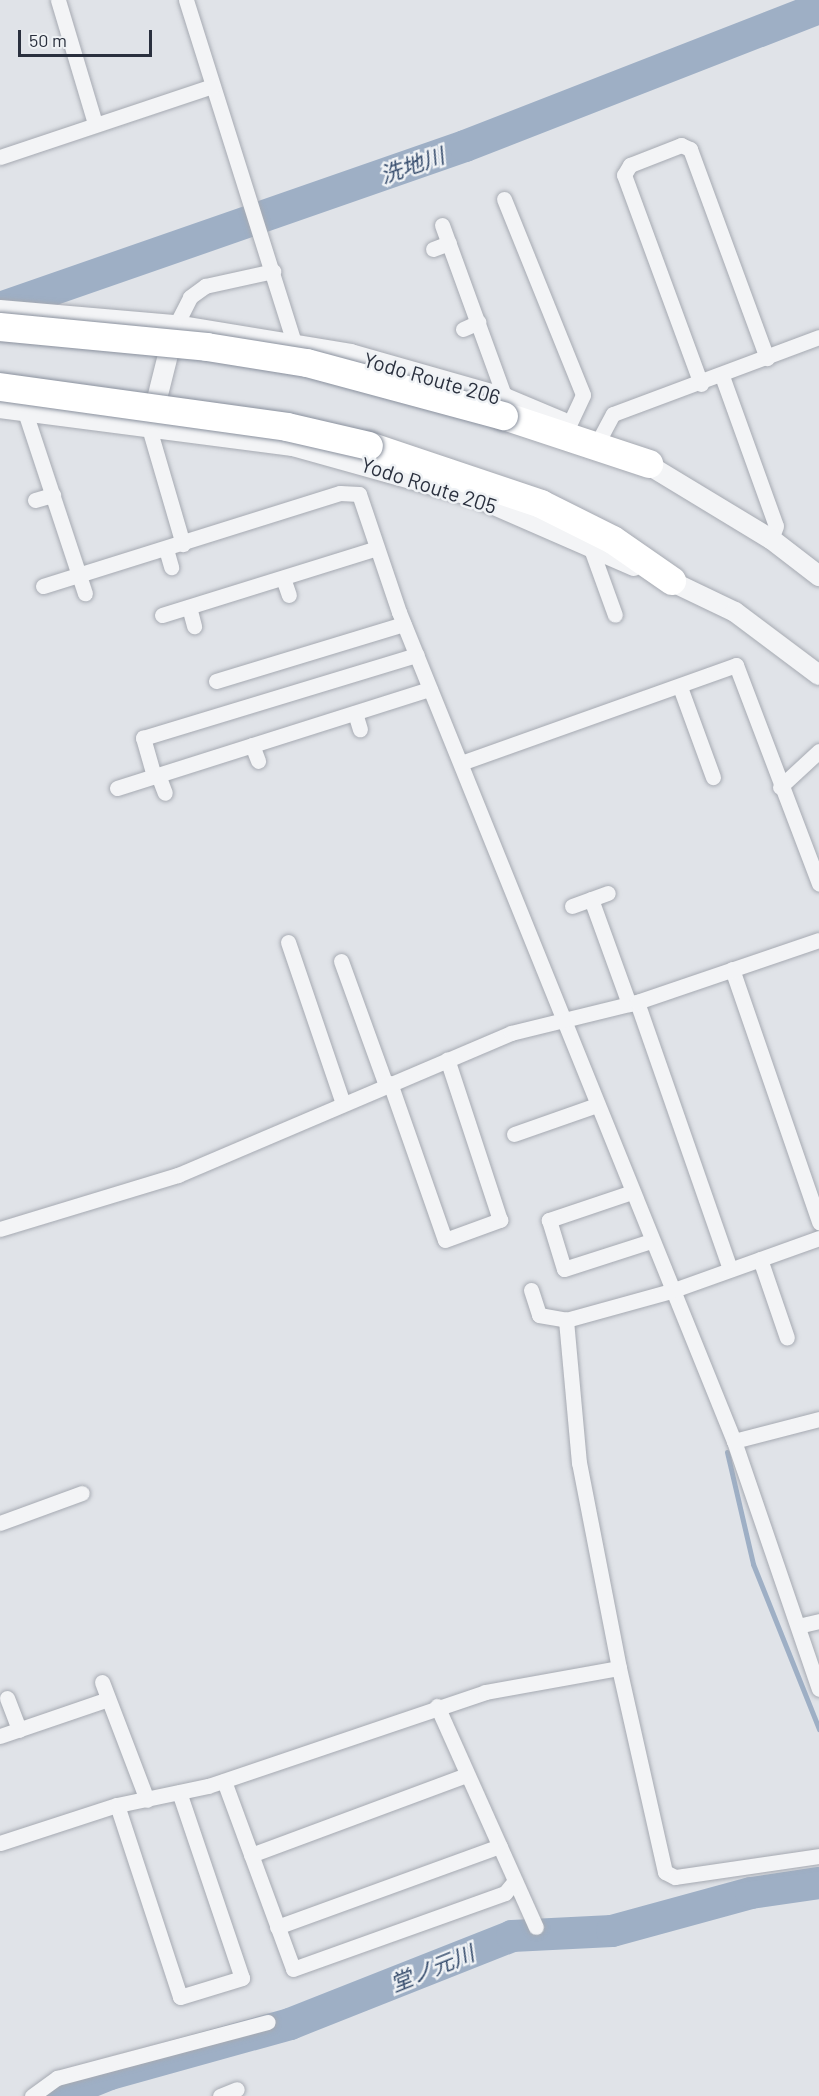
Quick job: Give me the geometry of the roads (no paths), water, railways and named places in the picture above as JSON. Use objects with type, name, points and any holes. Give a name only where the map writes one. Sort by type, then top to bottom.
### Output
[{"type":"highway","points":[[0,327],[207,347],[307,363],[504,407],[649,464]]},
{"type":"highway","points":[[0,387],[287,427],[369,446],[541,504],[613,540],[672,581]]},
{"type":"street","points":[[58,0],[94,123]]},
{"type":"street","points":[[186,0],[296,345]]},
{"type":"street","points":[[0,157],[94,123],[212,86]]},
{"type":"street","points":[[701,384],[624,176],[630,165],[681,145],[690,149],[767,358]]},
{"type":"street","points":[[504,199],[583,395],[569,425]]},
{"type":"street","points":[[442,225],[479,322],[504,407]]},
{"type":"street","points":[[432,249],[449,243]]},
{"type":"street","points":[[183,544],[149,428],[176,325],[190,297],[206,286],[273,271]]},
{"type":"street","name":"Yodo Route 206","points":[[0,310],[176,325],[351,354],[504,407],[569,425],[600,438],[649,464],[771,539],[819,576]]},
{"type":"street","points":[[463,329],[479,322]]},
{"type":"street","points":[[600,438],[613,414],[701,384],[819,337]]},
{"type":"street","points":[[722,376],[776,526],[771,539]]},
{"type":"street","name":"Yodo Route 205","points":[[0,408],[292,446],[382,468],[476,497],[672,581],[735,612],[819,675]]},
{"type":"street","points":[[25,412],[85,593]]},
{"type":"street","points":[[43,586],[340,493],[358,494],[404,624],[670,1290],[734,1441],[819,1689]]},
{"type":"street","points":[[34,500],[53,495]]},
{"type":"street","points":[[590,546],[615,615]]},
{"type":"street","points":[[162,615],[376,548]]},
{"type":"street","points":[[166,549],[171,567]]},
{"type":"street","points":[[283,578],[289,595]]},
{"type":"street","points":[[189,607],[194,626]]},
{"type":"street","points":[[216,681],[404,624]]},
{"type":"street","points":[[165,793],[142,738],[417,655]]},
{"type":"street","points":[[461,763],[680,687],[736,665],[780,787],[819,884]]},
{"type":"street","points":[[680,687],[713,777]]},
{"type":"street","points":[[117,788],[430,689]]},
{"type":"street","points":[[355,713],[360,729]]},
{"type":"street","points":[[252,745],[258,761]]},
{"type":"street","points":[[780,787],[819,752]]},
{"type":"street","points":[[572,906],[608,893]]},
{"type":"street","points":[[591,899],[633,1003],[730,1269]]},
{"type":"street","points":[[0,1229],[177,1175],[511,1033],[633,1003],[819,940]]},
{"type":"street","points":[[306,946],[290,946],[343,1104]]},
{"type":"street","points":[[341,962],[445,1240],[500,1220],[447,1059]]},
{"type":"street","points":[[732,969],[819,1222]]},
{"type":"street","points":[[514,1134],[597,1106]]},
{"type":"street","points":[[632,1192],[549,1220],[564,1269],[651,1241]]},
{"type":"street","points":[[531,1290],[539,1315],[566,1320],[670,1290],[818,1242]]},
{"type":"street","points":[[760,1259],[787,1338]]},
{"type":"street","points":[[566,1320],[579,1462],[618,1668],[665,1872],[675,1877],[819,1856]]},
{"type":"street","points":[[734,1441],[819,1419]]},
{"type":"street","points":[[0,1523],[82,1493]]},
{"type":"street","points":[[798,1626],[819,1621]]},
{"type":"street","points":[[0,1843],[117,1805],[224,1781],[437,1706],[484,1692],[618,1668]]},
{"type":"street","points":[[102,1682],[147,1800]]},
{"type":"street","points":[[7,1698],[19,1730]]},
{"type":"street","points":[[0,1737],[108,1699]]},
{"type":"street","points":[[437,1706],[466,1775],[500,1846],[513,1883],[523,1892],[536,1927]]},
{"type":"street","points":[[251,1855],[466,1775]]},
{"type":"street","points":[[224,1781],[293,1969],[505,1893],[513,1883]]},
{"type":"street","points":[[117,1805],[180,1997],[242,1978],[179,1792]]},
{"type":"street","points":[[277,1927],[500,1846]]},
{"type":"street","points":[[32,2096],[57,2078],[268,2022]]},
{"type":"street","points":[[220,2096],[237,2089]]},
{"type":"waterway","name":"洗地川","points":[[0,308],[465,146],[819,8]]},
{"type":"waterway","points":[[727,1452],[753,1564],[819,1729]]},
{"type":"waterway","name":"堂ノ元川","points":[[56,2096],[110,2074],[290,2024],[512,1936],[612,1931],[751,1893],[819,1883]]}]
